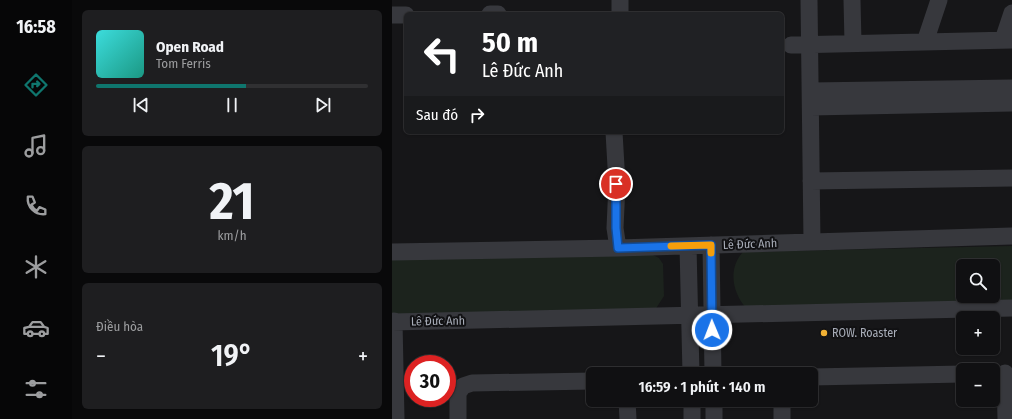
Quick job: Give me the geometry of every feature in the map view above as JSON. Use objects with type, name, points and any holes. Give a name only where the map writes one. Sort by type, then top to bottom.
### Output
[{"type":"street","points":[[620,0],[620,12]]},
{"type":"street","points":[[809,0],[812,242]]},
{"type":"street","points":[[853,43],[852,8],[859,0]]},
{"type":"street","points":[[925,42],[939,0]]},
{"type":"street","points":[[791,44],[1007,40],[1012,13]]},
{"type":"street","points":[[392,15],[404,15]]},
{"type":"street","points":[[811,99],[1012,88]]},
{"type":"street","points":[[811,99],[1012,103]]},
{"type":"street","points":[[614,134],[616,228],[618,248]]},
{"type":"street","points":[[811,181],[1012,178]]},
{"type":"street","name":"Lê Đức Anh","points":[[392,252],[618,248],[1012,236]]},
{"type":"street","points":[[711,245],[713,367]]},
{"type":"street","points":[[688,246],[691,367]]},
{"type":"street","name":"Lê Đức Anh","points":[[393,322],[1012,308]]},
{"type":"street","points":[[393,322],[396,419]]},
{"type":"street","points":[[1003,373],[1006,419]]},
{"type":"street","points":[[818,377],[956,374]]},
{"type":"street","points":[[458,419],[458,393],[462,386],[472,383],[586,381]]},
{"type":"street","points":[[627,407],[628,419]]},
{"type":"street","points":[[692,407],[692,419]]},
{"type":"street","points":[[714,407],[714,419]]},
{"type":"street","points":[[782,407],[782,419]]},
{"type":"shaded area","points":[[1012,246],[1012,303],[746,308],[741,302],[735,287],[734,273],[738,258],[743,252]]},
{"type":"shaded area","points":[[651,254],[659,258],[663,264],[664,296],[655,310],[392,314],[392,259]]},
{"type":"slow traffic","points":[[671,246],[711,245],[711,253]]},
{"type":"place","name":"ROW. Roaster","points":[[824,333]]},
{"type":"route","points":[[616,184],[616,228],[618,248],[711,245],[712,330]]}]
